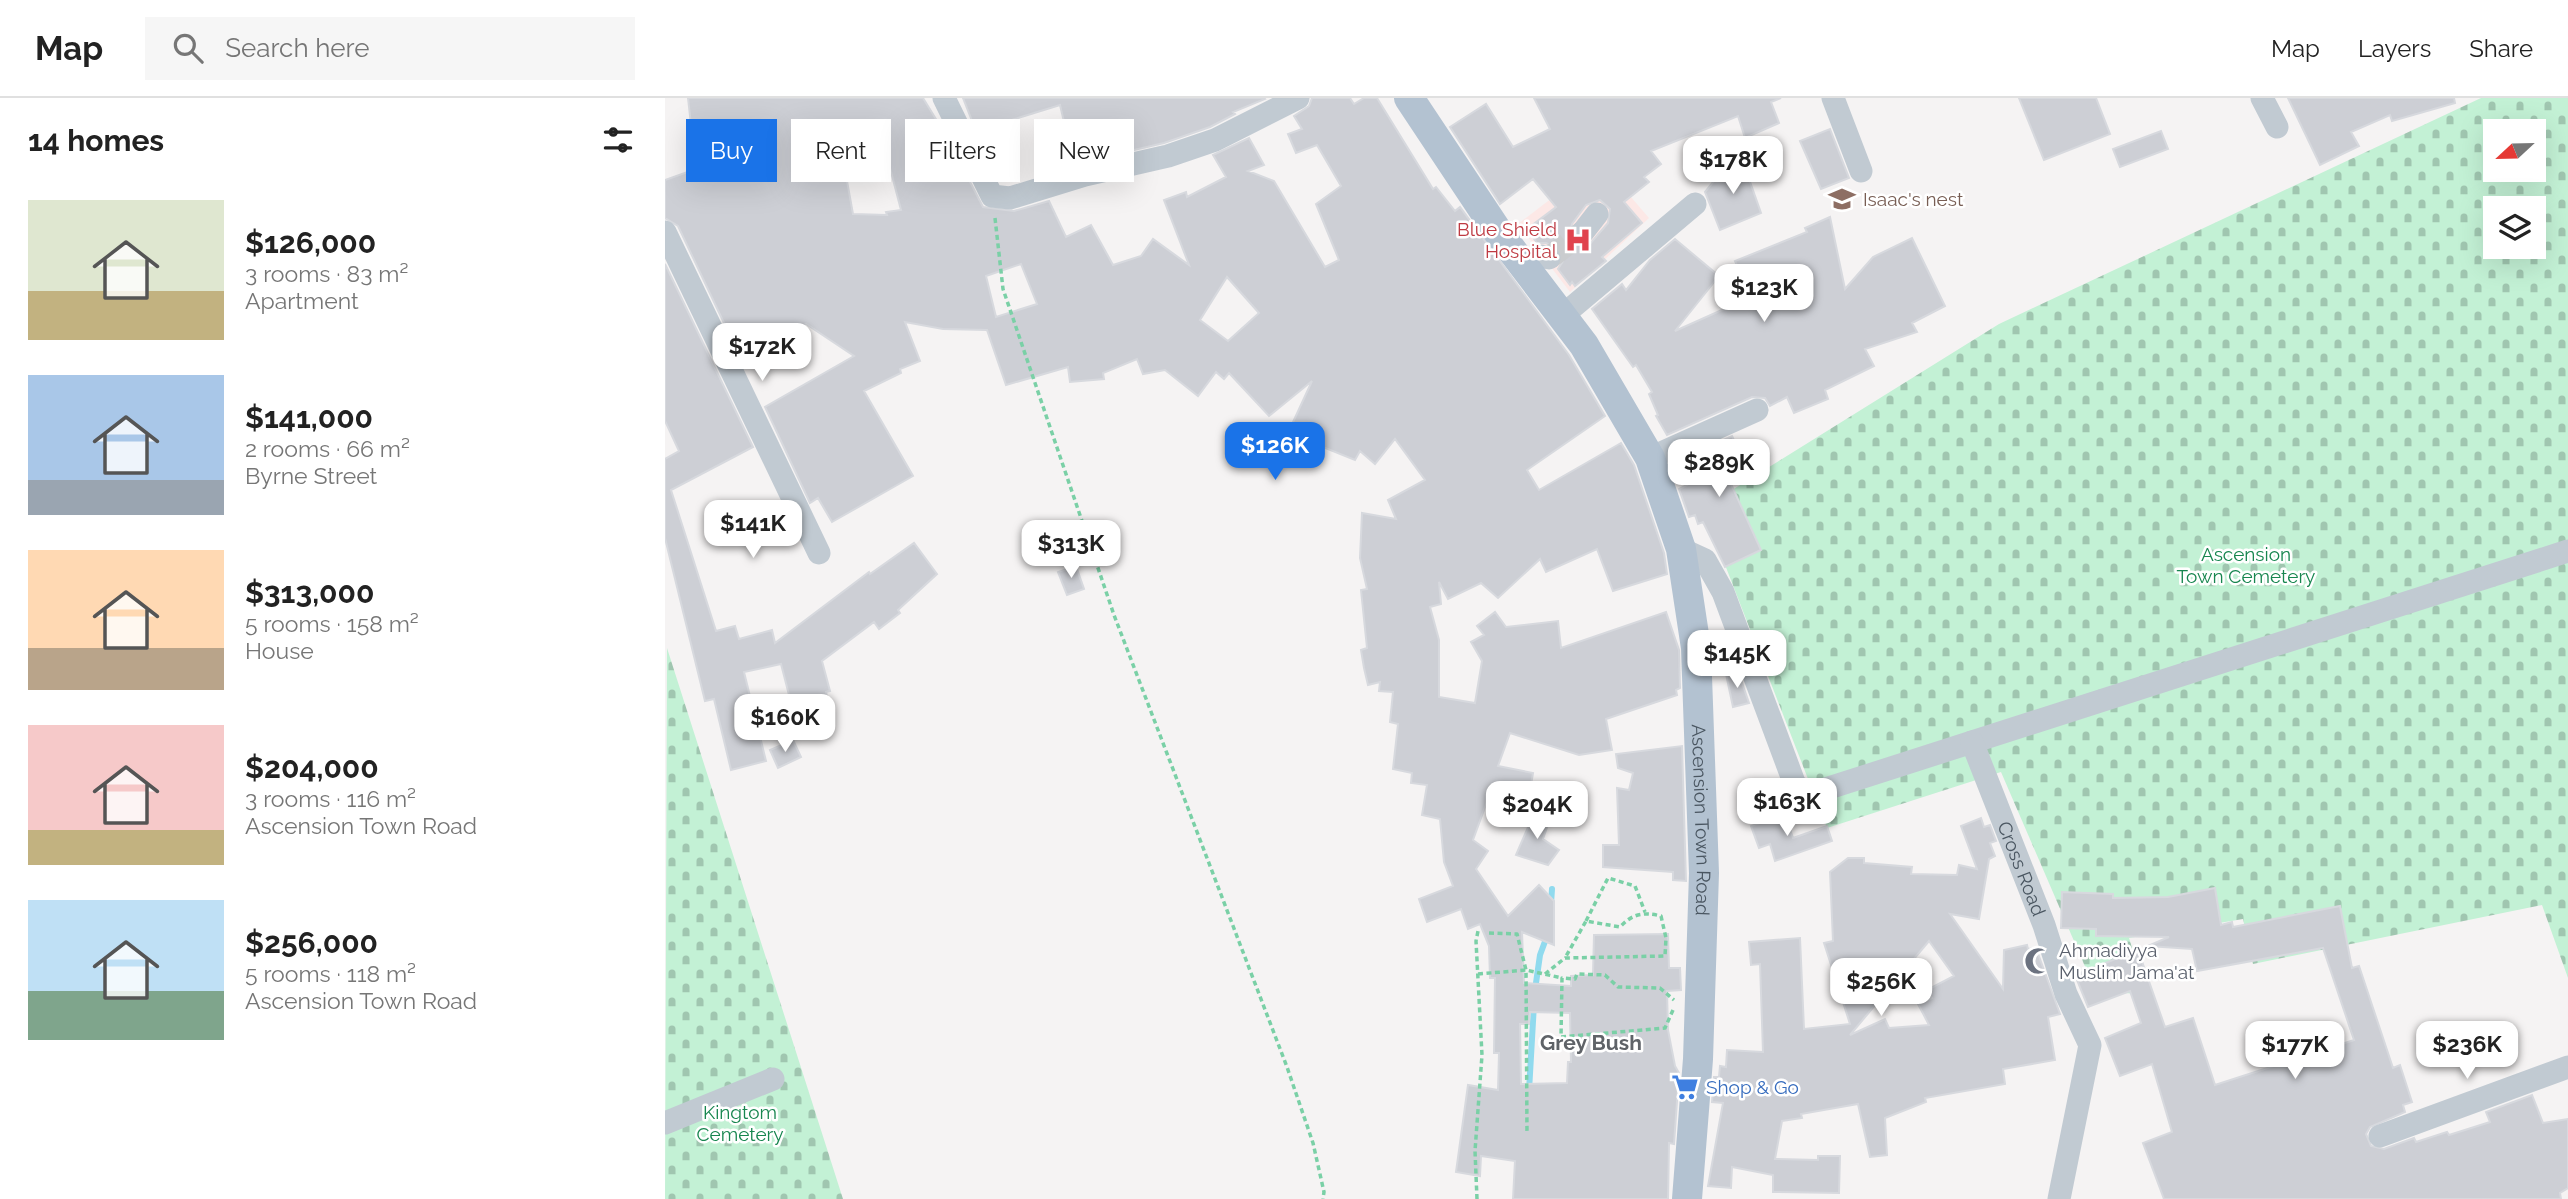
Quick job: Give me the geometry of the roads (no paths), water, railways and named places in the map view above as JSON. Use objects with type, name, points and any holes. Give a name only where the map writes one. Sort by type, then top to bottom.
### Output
[{"type":"main road","name":"Ascension Town Road","points":[[1411,98],[1537,263],[1562,316],[1584,345],[1650,458],[1681,549],[1696,648],[1704,873],[1698,1059],[1687,1199]]},
{"type":"street","points":[[944,98],[992,196],[1010,198],[1085,175],[1168,156],[1215,140],[1298,98]]},
{"type":"street","points":[[1833,98],[1861,171]]},
{"type":"street","points":[[2262,98],[2277,127]]},
{"type":"street","points":[[1562,316],[1695,204]]},
{"type":"street","points":[[1583,232],[1597,214]]},
{"type":"street","points":[[665,232],[819,553]]},
{"type":"street","points":[[1650,458],[1757,410]]},
{"type":"street","points":[[1681,549],[1705,560],[1723,592],[1795,785],[1810,794],[2568,551]]},
{"type":"street","name":"Cross Road","points":[[1972,742],[2044,925],[2066,994],[2090,1045],[2059,1199]]},
{"type":"street","points":[[2380,1136],[2568,1067]]},
{"type":"street","points":[[665,1123],[773,1079]]},
{"type":"waterway","points":[[1551,904],[1552,889]]},
{"type":"waterway","points":[[1535,990],[1540,955],[1547,936]]},
{"type":"waterway","points":[[1529,1091],[1534,1004]]},
{"type":"tunnel","points":[[1549,258],[1583,232]]},
{"type":"place","name":"Isaac's nest","points":[[1842,199]]},
{"type":"place","name":"Blue Shield Hospital","points":[[1578,240]]},
{"type":"place","name":"Ahmadiyya Muslim Jama'at","points":[[2038,961]]},
{"type":"place","name":"Shop & Go","points":[[1685,1087]]},
{"type":"district","name":"Grey Bush","points":[[1591,1043]]},
{"type":"park label","name":"Ascension Town Cemetery","points":[[2246,565]]},
{"type":"park label","name":"Kingtom Cemetery","points":[[740,1123]]}]
